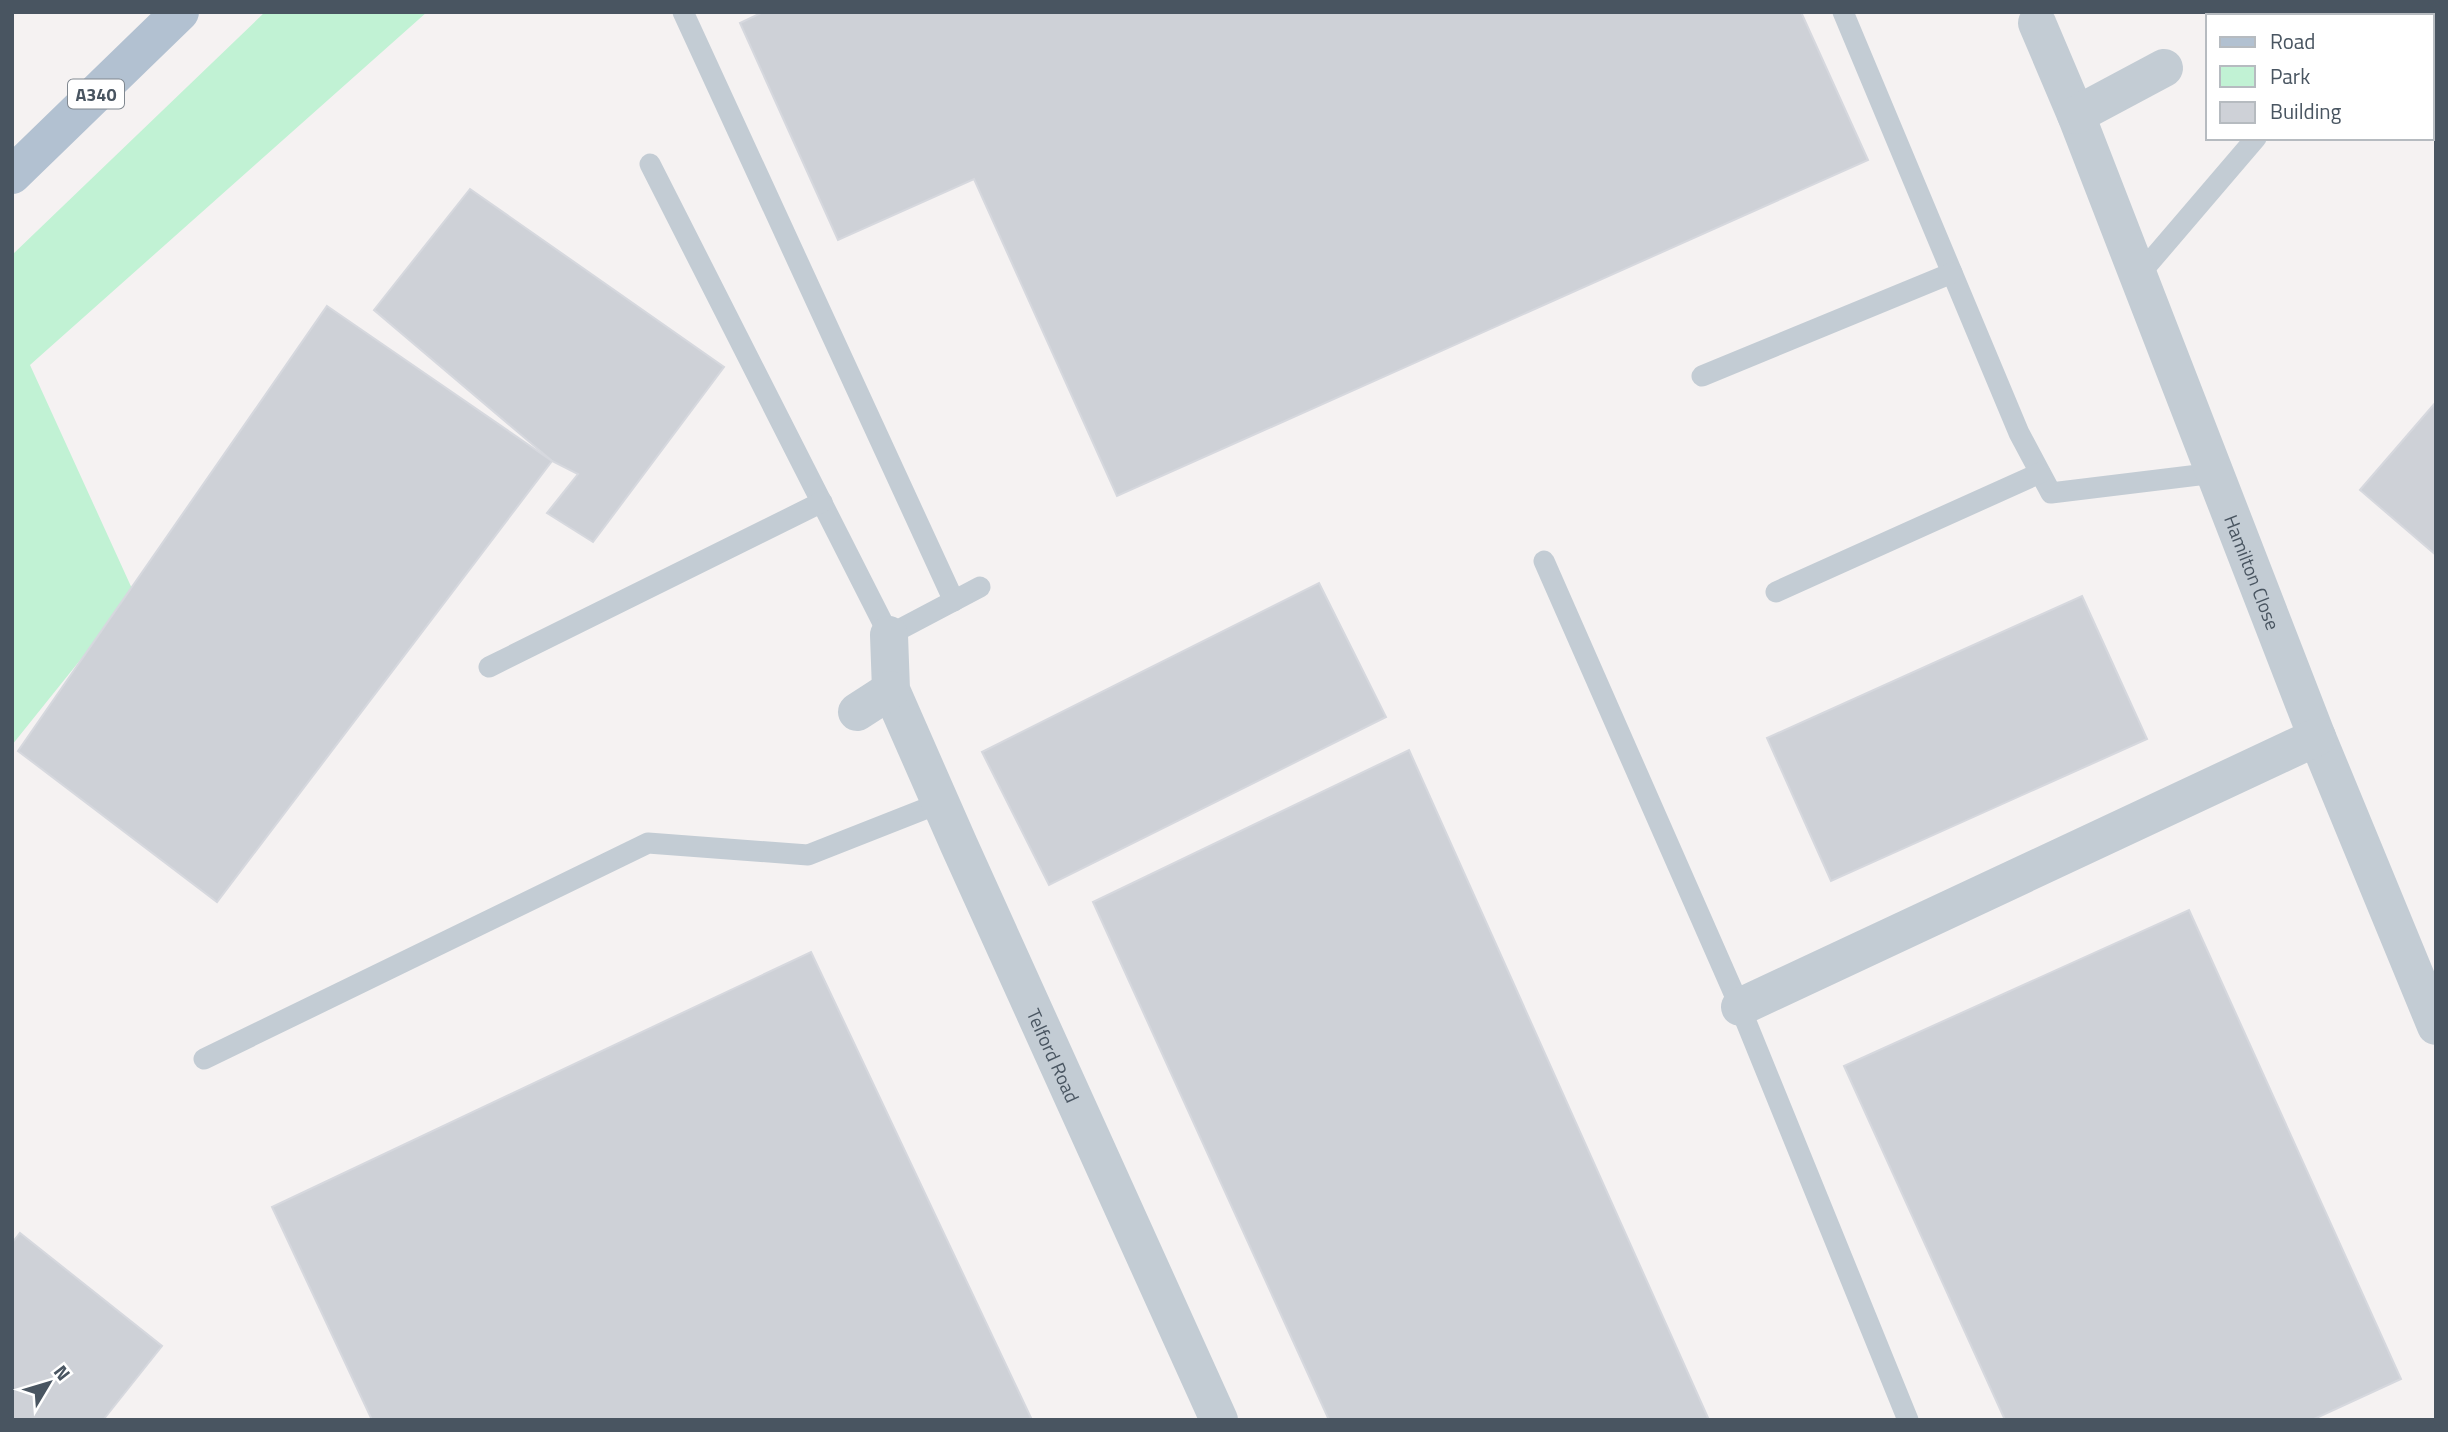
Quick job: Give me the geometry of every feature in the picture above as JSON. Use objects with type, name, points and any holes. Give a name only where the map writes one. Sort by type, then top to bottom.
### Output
[{"type":"main road","name":"A340","points":[[12,175],[180,12]]},
{"type":"street","name":"Hamilton Close","points":[[2033,18],[2076,115],[2317,737],[2436,1026]]},
{"type":"street","points":[[2076,115],[2164,68]]},
{"type":"street","name":"Telford Road","points":[[888,635],[891,690],[1219,1420]]},
{"type":"street","points":[[857,712],[891,690]]},
{"type":"street","points":[[1740,1007],[2317,737]]},
{"type":"lane","points":[[683,12],[954,601]]},
{"type":"lane","points":[[1843,12],[2019,433],[2051,493],[2215,473]]},
{"type":"lane","points":[[2138,276],[2254,140]]},
{"type":"lane","points":[[650,164],[888,635],[980,587]]},
{"type":"lane","points":[[1702,376],[1952,273]]},
{"type":"lane","points":[[1776,592],[2040,473]]},
{"type":"lane","points":[[489,667],[822,502]]},
{"type":"lane","points":[[1544,561],[1740,1007],[1908,1420]]},
{"type":"lane","points":[[204,1059],[648,843],[808,855],[940,803]]},
{"type":"green space","points":[[265,12],[427,12],[30,365],[134,593],[12,745],[12,255]]},
{"type":"building","points":[[763,12],[1801,12],[1868,160],[1117,496],[974,179],[838,240],[740,23]]},
{"type":"building","points":[[470,189],[724,367],[593,542],[547,513],[578,474],[552,461],[374,310]]},
{"type":"building","points":[[327,306],[552,461],[217,902],[18,751]]},
{"type":"building","points":[[2436,402],[2436,555],[2360,490]]},
{"type":"building","points":[[1319,583],[1386,717],[1049,885],[982,752]]},
{"type":"building","points":[[2082,596],[2147,739],[1831,881],[1767,738]]},
{"type":"building","points":[[1409,750],[1709,1420],[1329,1420],[1093,902]]},
{"type":"building","points":[[2189,910],[2401,1379],[2312,1420],[2005,1420],[1844,1066]]},
{"type":"building","points":[[811,952],[1032,1420],[372,1420],[272,1207]]},
{"type":"building","points":[[20,1233],[162,1346],[103,1420],[12,1420],[12,1243]]}]
